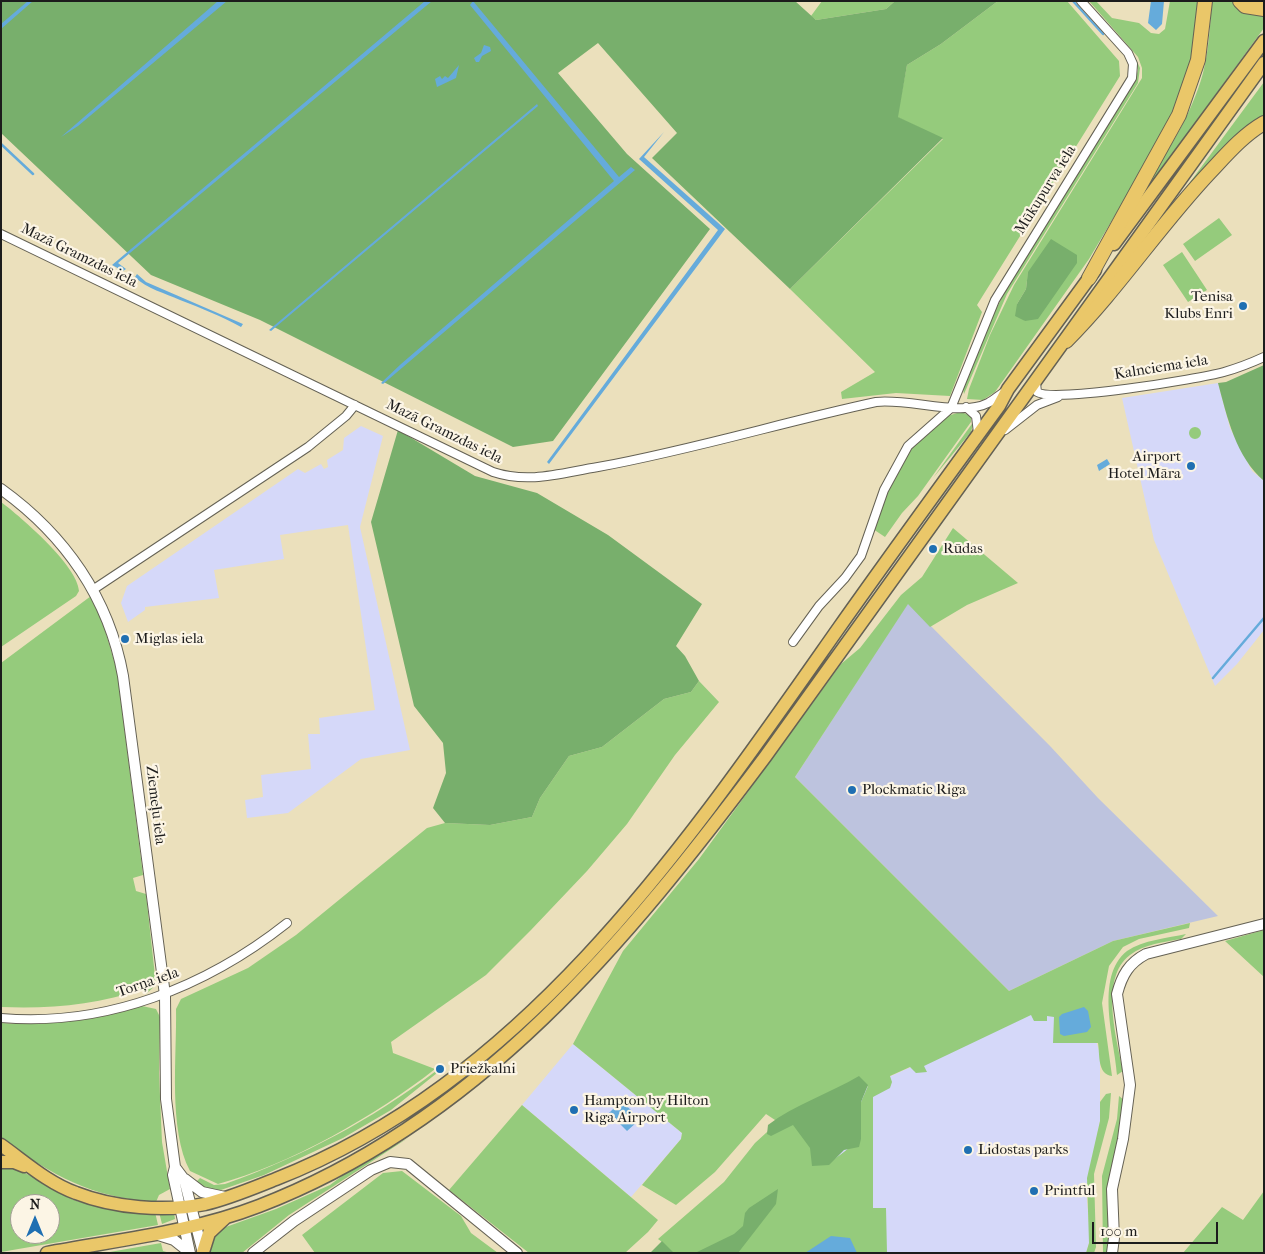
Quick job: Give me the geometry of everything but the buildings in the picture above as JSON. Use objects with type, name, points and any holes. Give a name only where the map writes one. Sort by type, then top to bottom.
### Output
[{"type":"highway","points":[[1089,278],[1179,115],[1196,69],[1205,1]]},
{"type":"highway","points":[[1240,1],[1246,6],[1264,9]]},
{"type":"highway","points":[[1066,341],[1086,321],[1196,187],[1235,145],[1264,124]]},
{"type":"main road","points":[[1,1145],[53,1183],[93,1198],[130,1205],[185,1207],[228,1197],[317,1161],[410,1108],[485,1052],[565,978],[639,896],[727,785],[978,435],[1008,389],[1264,41]]},
{"type":"main road","points":[[47,1253],[227,1217],[316,1182],[380,1146],[475,1079],[554,1011],[609,953],[684,864],[765,757],[1036,383],[1264,63]]},
{"type":"main road","points":[[1,1162],[14,1162],[40,1173]]},
{"type":"main road","points":[[203,1252],[209,1233],[227,1217]]},
{"type":"street","name":"Mūkupurva iela","points":[[951,408],[995,300],[1132,78],[1133,64],[1128,53],[1081,1]]},
{"type":"street","name":"Mazā Gramzdas iela","points":[[1,234],[493,472],[522,479],[653,457],[876,402],[910,401],[951,408],[966,407],[988,404],[1008,389]]},
{"type":"street","name":"Kalnciema iela","points":[[1036,383],[1037,392],[1040,394],[1060,396],[1178,381],[1223,372],[1264,356]]},
{"type":"street","name":"Kalnciema iela","points":[[998,435],[1037,405],[1060,396]]},
{"type":"street","points":[[94,589],[308,446],[346,416],[355,405]]},
{"type":"street","points":[[966,407],[976,416],[979,424],[978,435]]},
{"type":"street","points":[[792,642],[861,556],[884,490],[908,446],[951,408]]},
{"type":"street","name":"Ziemeļu iela","points":[[1,489],[26,506],[76,560],[94,589],[114,638],[123,676],[164,995],[166,1099],[176,1167],[184,1179],[185,1207]]},
{"type":"street","name":"Torņa iela","points":[[1,1018],[67,1017],[100,1012],[164,995],[208,976],[238,959],[287,923]]},
{"type":"street","points":[[1112,1253],[1114,1238],[1112,1188],[1123,1139],[1130,1084],[1117,994],[1121,981],[1134,960],[1146,954],[1264,924]]},
{"type":"street","points":[[253,1253],[294,1221],[383,1163],[390,1162],[408,1164],[517,1253]]},
{"type":"street","name":"Ziemeļu iela","points":[[176,1167],[173,1175],[185,1207]]},
{"type":"street","points":[[184,1179],[202,1192],[228,1197]]},
{"type":"street","points":[[185,1207],[189,1225],[189,1253]]},
{"type":"street","points":[[189,1225],[203,1252]]},
{"type":"street","points":[[154,1233],[162,1238],[174,1240],[189,1253]]},
{"type":"shaded area","points":[[1218,383],[1230,428],[1252,471],[1264,481],[1264,630],[1237,664],[1215,686],[1154,540],[1122,398]]},
{"type":"shaded area","points":[[361,426],[383,436],[360,527],[410,750],[361,759],[288,813],[247,818],[245,800],[263,797],[261,775],[311,769],[308,734],[320,734],[319,718],[375,710],[348,525],[280,535],[284,559],[214,570],[219,598],[145,607],[145,610],[128,622],[121,603],[127,586],[298,469],[305,473],[321,464],[324,469],[328,467],[327,460],[343,450],[344,438]]},
{"type":"shaded area","points":[[908,603],[1051,747],[1098,798],[1218,916],[1113,941],[1009,991],[795,777]]},
{"type":"shaded area","points":[[1081,990],[1100,1054],[1100,1121],[1086,1189],[1089,1243],[1086,1253],[869,1253],[841,1218],[807,1114]]},
{"type":"shaded area","points":[[573,1044],[682,1133],[681,1139],[631,1197],[522,1105]]},
{"type":"green space","points":[[1,1],[795,1],[816,20],[886,9],[895,1],[998,1],[941,44],[907,65],[898,117],[943,138],[790,289],[652,158],[677,133],[598,43],[558,73],[627,154],[710,229],[553,441],[513,447],[260,320],[151,275],[1,133]]},
{"type":"green space","points":[[822,1],[895,1],[886,9],[816,20],[811,16]]},
{"type":"green space","points":[[998,1],[1067,1],[1119,61],[1120,76],[977,305],[982,312],[950,396],[896,393],[842,399],[841,392],[875,372],[790,289],[943,139],[897,117],[907,65],[941,44]]},
{"type":"green space","points":[[1089,1],[1096,1],[1112,18],[1139,23],[1151,33],[1159,34],[1165,29],[1170,1],[1200,1],[1190,70],[1168,126],[1089,259],[995,392],[983,400],[967,399],[990,335],[1014,285],[1142,78],[1142,68],[1138,57]],"holes":[[[1028,272],[1025,321],[1017,304],[1026,289]]]},
{"type":"green space","points":[[1212,1],[1232,1],[1244,11],[1264,15],[1264,28],[1144,193],[1142,192],[1185,120],[1198,89],[1207,55]]},
{"type":"green space","points":[[1135,57],[1140,68],[1138,83],[1007,294],[964,394],[963,389],[989,323],[1013,276],[1135,81],[1138,70]]},
{"type":"green space","points":[[1264,82],[1264,118],[1171,208]]},
{"type":"green space","points":[[1219,218],[1232,235],[1195,261],[1183,244]]},
{"type":"green space","points":[[1051,239],[1077,255],[1077,263],[1038,319],[1025,321],[1015,316],[1017,304],[1026,289],[1028,272]]},
{"type":"green space","points":[[1182,252],[1207,290],[1188,302],[1163,265]]},
{"type":"green space","points":[[1264,365],[1264,481],[1246,460],[1234,436],[1218,383],[1226,382]]},
{"type":"green space","points":[[961,412],[971,416],[971,422],[918,496],[902,513],[885,537],[873,529],[894,476],[915,443],[928,429],[943,419]]},
{"type":"green space","points":[[974,421],[971,432],[933,478]]},
{"type":"green space","points":[[1193,427],[1197,427],[1201,433],[1197,439],[1193,439],[1189,435],[1189,431]]},
{"type":"green space","points":[[398,430],[475,476],[537,493],[608,535],[702,604],[676,646],[685,656],[699,681],[691,692],[664,699],[602,747],[569,756],[540,798],[532,817],[490,825],[445,823],[433,808],[446,773],[443,743],[414,706],[371,522]]},
{"type":"green space","points":[[1,502],[34,530],[59,556],[76,581],[79,591],[76,596],[1,647]]},
{"type":"green space","points":[[953,528],[1018,583],[967,605],[930,627],[908,604],[795,777],[1009,991],[1113,941],[1190,923],[1189,928],[1139,939],[1123,947],[1109,966],[1102,1003],[1112,1076],[1104,1072],[1102,1068],[1098,1043],[1053,1043],[1054,1017],[1047,1016],[1047,1021],[1034,1021],[1031,1015],[924,1066],[927,1072],[916,1073],[910,1067],[890,1076],[892,1082],[890,1088],[873,1097],[873,1208],[886,1208],[887,1253],[651,1253],[662,1242],[658,1239],[724,1182],[755,1143],[778,1122],[766,1114],[715,1172],[676,1205],[642,1185],[681,1139],[682,1133],[573,1044],[623,951],[699,859],[841,664],[860,648],[901,595],[922,577]],"holes":[[[868,1086],[861,1102],[861,1139],[831,1162],[824,1165],[807,1114]]]},
{"type":"green space","points":[[91,596],[103,623],[117,671],[143,875],[133,878],[136,891],[146,894],[156,985],[146,994],[143,989],[108,999],[73,1005],[1,1007],[1,663]]},
{"type":"green space","points":[[699,681],[719,702],[675,755],[627,824],[587,871],[486,975],[391,1042],[393,1053],[435,1069],[360,1121],[274,1164],[218,1184],[190,1171],[183,1154],[176,1114],[176,1009],[181,999],[248,968],[296,935],[427,828],[445,823],[490,825],[532,817],[540,798],[569,756],[602,747],[664,699],[691,692]]},
{"type":"green space","points":[[1264,930],[1264,977],[1225,941]]},
{"type":"green space","points":[[1186,934],[1181,939],[1142,948],[1130,955],[1121,965],[1115,978],[1113,994],[1114,1027],[1123,1071],[1117,1075],[1109,1010],[1109,993],[1111,977],[1117,962],[1127,951],[1140,944]]},
{"type":"green space","points":[[142,1006],[156,1009],[160,1017],[159,1073],[162,1142],[170,1189],[159,1195],[156,1202],[92,1190],[56,1174],[1,1139],[1,1023],[55,1023]]},
{"type":"green space","points":[[436,1071],[437,1073],[391,1110],[343,1138],[264,1175],[218,1191],[211,1191],[194,1184],[200,1178],[214,1185],[225,1184],[282,1162],[361,1121]]},
{"type":"green space","points":[[859,1076],[868,1085],[861,1102],[861,1139],[859,1147],[844,1150],[829,1165],[812,1166],[810,1148],[793,1125],[771,1136],[767,1134],[768,1125],[778,1118]]},
{"type":"green space","points":[[1111,1093],[1109,1118],[1094,1174],[1096,1247],[1094,1253],[1086,1253],[1089,1243],[1087,1178],[1100,1121],[1100,1102],[1106,1094]]},
{"type":"green space","points":[[1119,1096],[1124,1100],[1109,1253],[1103,1253],[1102,1176],[1117,1119]]},
{"type":"green space","points":[[522,1105],[658,1220],[625,1253],[529,1253],[449,1190]]},
{"type":"green space","points":[[408,1138],[289,1215],[242,1253],[210,1253],[211,1238],[223,1228],[276,1209],[330,1185],[350,1170]]},
{"type":"green space","points":[[1,1165],[20,1171],[65,1196],[83,1203],[155,1212],[158,1225],[60,1242],[60,1194],[10,1194],[10,1244],[48,1244],[1,1252]]},
{"type":"green space","points":[[402,1171],[461,1216],[471,1233],[498,1253],[315,1253],[302,1235],[383,1173]]},
{"type":"green space","points":[[778,1189],[776,1204],[738,1253],[695,1253],[734,1234],[743,1226],[745,1213],[749,1208]]},
{"type":"green space","points":[[1264,1191],[1264,1253],[1183,1253],[1222,1207],[1243,1220]]},
{"type":"green space","points":[[159,1212],[174,1213],[175,1219],[162,1224]]},
{"type":"green space","points":[[662,1241],[674,1253],[650,1253]]},
{"type":"green space","points":[[161,1243],[163,1251],[170,1253],[104,1253]]},
{"type":"water","points":[[28,1],[33,1],[1,29],[1,24]]},
{"type":"water","points":[[218,1],[227,1],[78,126],[61,137]]},
{"type":"water","points":[[425,1],[432,1],[118,263],[126,269],[123,271],[112,265]]},
{"type":"water","points":[[473,1],[619,177],[631,167],[635,170],[383,384],[381,383],[401,364],[614,181],[470,5]]},
{"type":"water","points":[[1151,1],[1164,1],[1162,24],[1156,30],[1148,23]]},
{"type":"water","points":[[484,45],[490,47],[491,51],[482,56],[479,62],[476,62],[474,58],[481,53]]},
{"type":"water","points":[[459,65],[456,78],[437,87],[435,79],[440,76],[442,79],[445,76],[448,78]]},
{"type":"water","points":[[537,104],[538,106],[271,331],[269,330]]},
{"type":"water","points":[[664,132],[644,157],[725,229],[549,464],[547,462],[718,230],[639,159]]},
{"type":"water","points":[[137,274],[146,282],[243,324],[241,327],[211,312],[151,288],[135,277]]},
{"type":"water","points":[[1107,459],[1110,464],[1099,471],[1097,465]]},
{"type":"water","points":[[1084,1007],[1088,1011],[1091,1027],[1087,1032],[1064,1036],[1060,1034],[1059,1017],[1062,1014]]},
{"type":"water","points":[[621,1101],[631,1110],[637,1122],[627,1131],[609,1113]]},
{"type":"water","points":[[831,1236],[850,1238],[857,1253],[805,1253]]},
{"type":"waterway","points":[[1073,1],[1103,34]]},
{"type":"waterway","points":[[1,144],[33,174]]},
{"type":"waterway","points":[[1213,678],[1264,618]]},
{"type":"place","name":"Tenisa Klubs Enri","points":[[1243,306]]},
{"type":"place","name":"Airport Hotel Māra","points":[[1191,466]]},
{"type":"place","name":"Rūdas","points":[[933,549]]},
{"type":"place","name":"Miglas iela","points":[[125,639]]},
{"type":"place","name":"Plockmatic Riga","points":[[852,790]]},
{"type":"place","name":"Priežkalni","points":[[440,1069]]},
{"type":"place","name":"Hampton by Hilton Riga Airport","points":[[574,1110]]},
{"type":"place","name":"Lidostas parks","points":[[968,1150]]},
{"type":"place","name":"Printful","points":[[1034,1191]]}]
